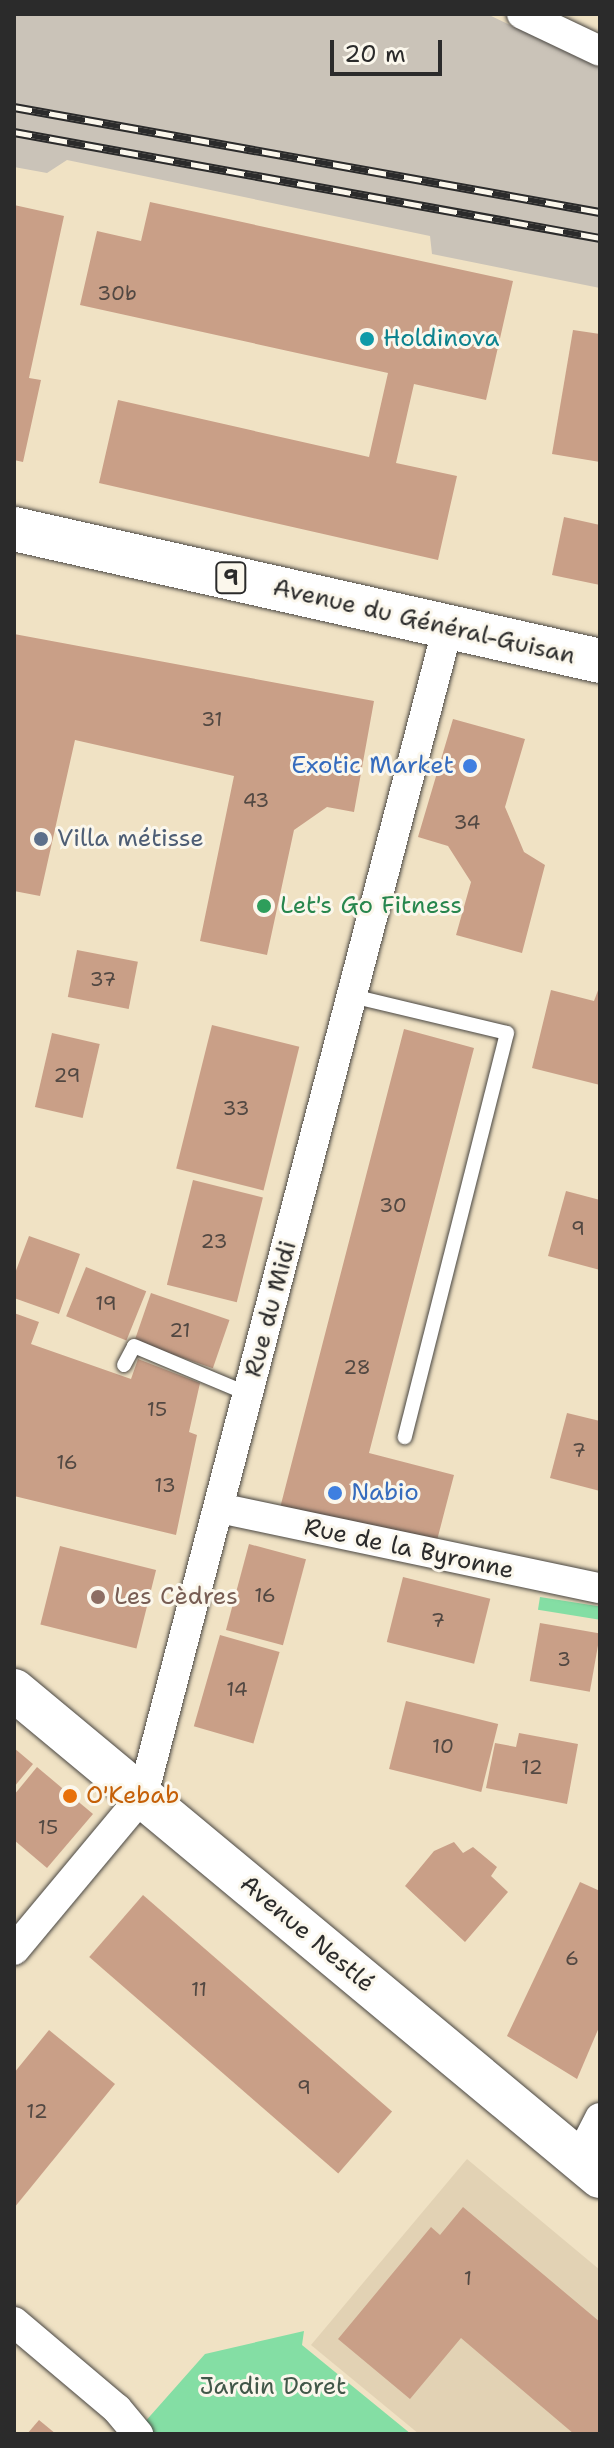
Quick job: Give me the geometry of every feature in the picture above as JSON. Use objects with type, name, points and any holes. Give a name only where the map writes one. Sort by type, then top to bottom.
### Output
[{"type":"main road","name":"Avenue du Général-Guisan","points":[[14,529],[600,661]]},
{"type":"street","points":[[522,14],[600,51]]},
{"type":"street","name":"Rue du Midi","points":[[14,1950],[143,1795],[448,627]]},
{"type":"street","name":"Rue de la Byronne","points":[[219,1508],[461,1563],[600,1588]]},
{"type":"street","name":"Avenue Nestlé","points":[[14,1690],[589,2168]]},
{"type":"street","points":[[589,2168],[600,2118]]},
{"type":"street","points":[[14,2322],[117,2409],[138,2434]]},
{"type":"lane","points":[[352,996],[507,1033],[405,1437]]},
{"type":"lane","points":[[124,1365],[134,1346],[249,1394]]},
{"type":"shaded area","points":[[14,14],[487,14],[600,68],[600,288],[432,254],[430,236],[67,160],[47,173],[14,167]]},
{"type":"shaded area","points":[[467,2159],[600,2270],[600,2434],[419,2434],[311,2345]]},
{"type":"green space","points":[[540,1597],[600,1607],[598,1619],[538,1610]]},
{"type":"green space","name":"Jardin Doret","points":[[304,2331],[302,2345],[411,2434],[154,2434],[143,2424],[205,2354]]},
{"type":"building","name":"Holdinova","points":[[150,202],[513,281],[486,400],[414,384],[396,463],[457,476],[438,560],[99,483],[118,400],[369,457],[388,373],[80,305],[97,231],[141,241]]},
{"type":"building","points":[[14,205],[64,216],[29,378],[41,380],[23,462],[14,460]]},
{"type":"building","points":[[573,330],[600,334],[600,462],[552,454]]},
{"type":"building","points":[[564,517],[600,525],[600,585],[552,575]]},
{"type":"building","points":[[14,634],[374,701],[354,812],[327,807],[294,830],[267,955],[200,941],[234,776],[75,740],[40,896],[14,891]]},
{"type":"building","points":[[453,719],[525,739],[505,807],[524,852],[545,865],[522,953],[456,935],[471,882],[448,846],[418,837]]},
{"type":"building","points":[[77,950],[138,962],[129,1009],[68,997]]},
{"type":"building","points":[[600,985],[600,1085],[532,1068],[551,990],[594,1001]]},
{"type":"building","points":[[212,1025],[299,1047],[264,1190],[176,1169]]},
{"type":"building","points":[[404,1029],[474,1048],[369,1453],[454,1475],[435,1548],[280,1508]]},
{"type":"building","points":[[52,1033],[100,1044],[83,1118],[35,1107]]},
{"type":"building","points":[[193,1180],[263,1197],[237,1302],[167,1285]]},
{"type":"building","points":[[566,1191],[600,1200],[600,1270],[548,1256]]},
{"type":"building","points":[[29,1236],[80,1254],[59,1314],[14,1298],[14,1276]]},
{"type":"building","points":[[86,1267],[146,1291],[126,1340],[66,1316]]},
{"type":"building","points":[[151,1293],[229,1320],[213,1368],[134,1341]]},
{"type":"building","points":[[14,1313],[39,1322],[31,1344],[131,1379],[138,1359],[200,1383],[189,1432],[197,1435],[176,1535],[14,1496]]},
{"type":"building","points":[[567,1413],[600,1421],[600,1491],[550,1478]]},
{"type":"building","points":[[249,1544],[306,1559],[283,1645],[226,1630]]},
{"type":"building","name":"Les Cèdres","points":[[60,1546],[156,1570],[136,1649],[40,1625]]},
{"type":"building","points":[[403,1577],[490,1599],[474,1664],[387,1642]]},
{"type":"building","points":[[540,1623],[600,1634],[590,1692],[530,1681]]},
{"type":"building","points":[[220,1635],[280,1652],[253,1743],[194,1726]]},
{"type":"building","points":[[406,1701],[498,1724],[481,1792],[389,1769]]},
{"type":"building","points":[[519,1733],[578,1744],[567,1804],[486,1788],[495,1743],[516,1747]]},
{"type":"building","points":[[14,1748],[33,1764],[14,1787]]},
{"type":"building","points":[[37,1767],[93,1814],[47,1868],[14,1840],[14,1795]]},
{"type":"building","points":[[454,1842],[463,1853],[473,1847],[497,1867],[491,1876],[508,1892],[465,1942],[405,1886],[434,1851]]},
{"type":"building","points":[[580,1882],[600,1891],[600,2025],[577,2079],[507,2036]]},
{"type":"building","points":[[143,1895],[392,2111],[338,2173],[89,1957]]},
{"type":"building","points":[[49,2030],[115,2084],[14,2208],[14,2073]]},
{"type":"building","points":[[463,2207],[600,2322],[600,2434],[574,2434],[461,2338],[410,2399],[338,2339],[431,2227],[440,2235]]},
{"type":"building","points":[[39,2420],[56,2434],[27,2434]]},
{"type":"railway","points":[[14,107],[600,212]]},
{"type":"railway","points":[[14,132],[600,238]]},
{"type":"place","name":"Holdinova","points":[[367,339]]},
{"type":"place","name":"Exotic Market","points":[[470,766]]},
{"type":"place","name":"Villa métisse","points":[[41,839]]},
{"type":"place","name":"Let's Go Fitness","points":[[264,906]]},
{"type":"place","name":"Nabio","points":[[335,1493]]},
{"type":"place","name":"Les Cèdres","points":[[98,1597]]},
{"type":"place","name":"O'Kebab","points":[[70,1796]]}]
